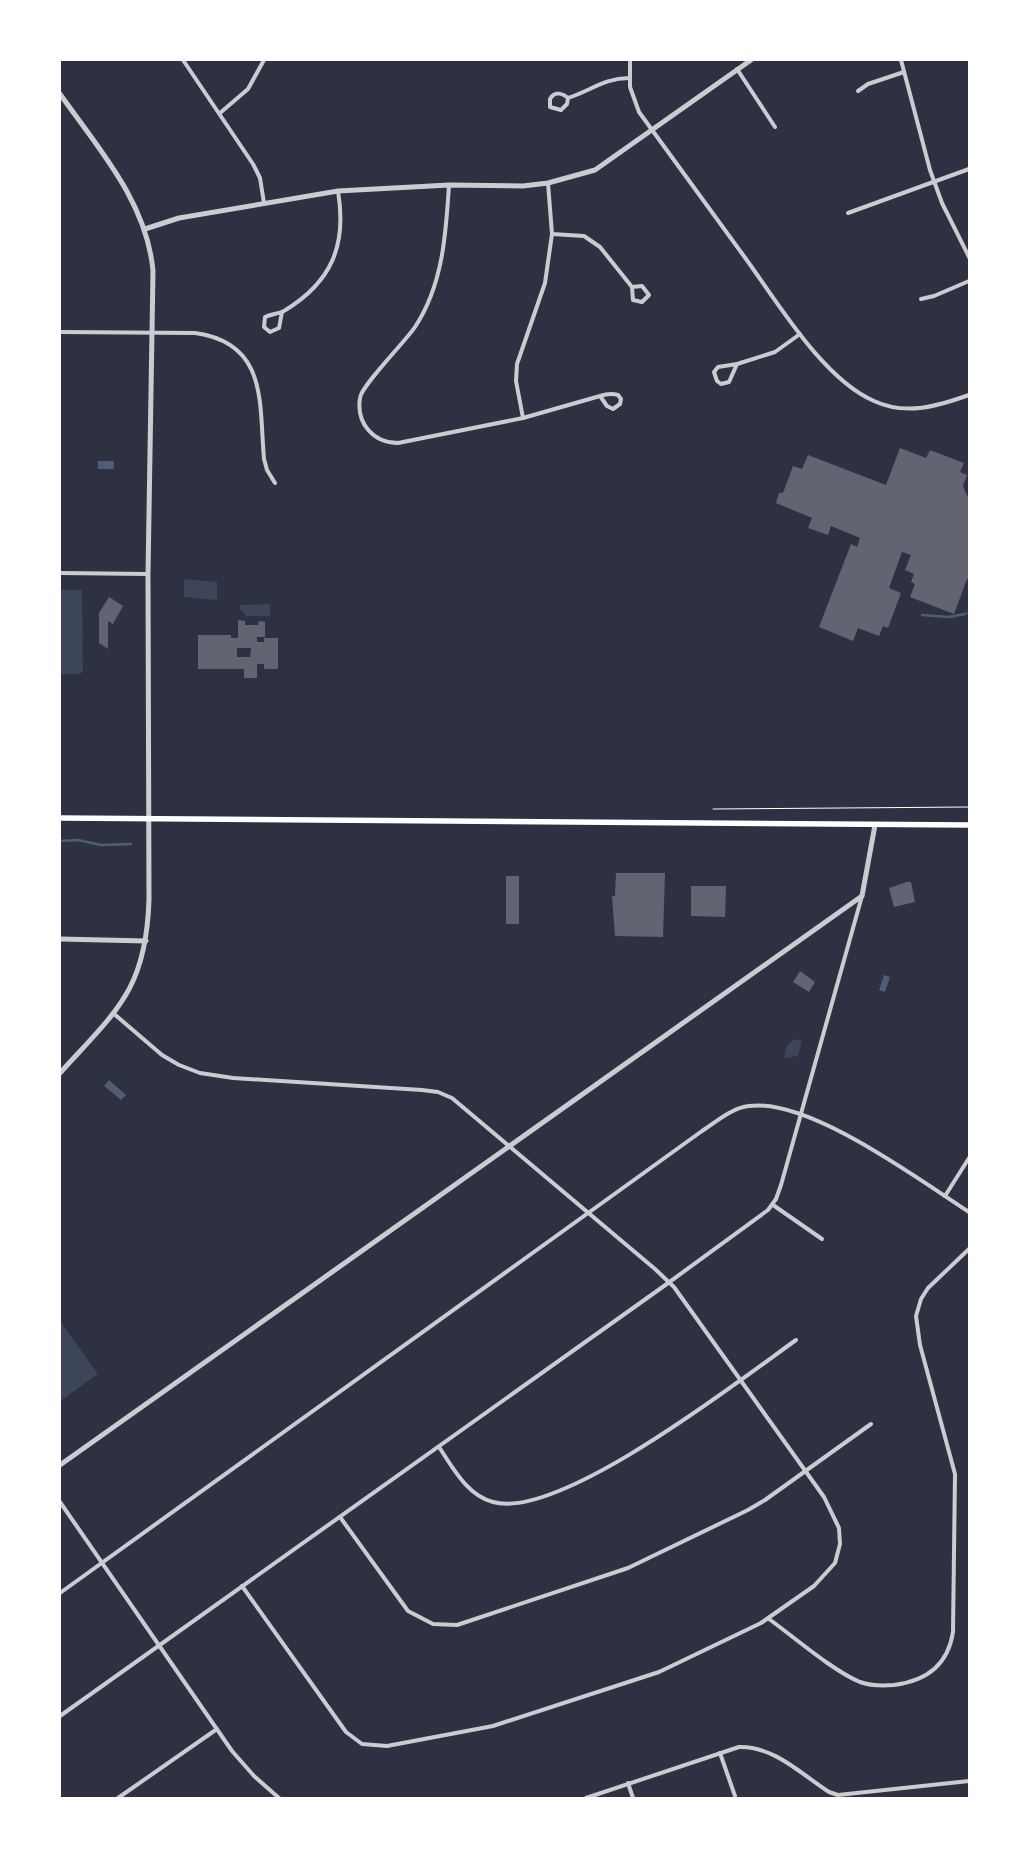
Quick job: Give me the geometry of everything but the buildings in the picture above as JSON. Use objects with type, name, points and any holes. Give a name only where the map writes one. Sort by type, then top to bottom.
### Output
[{"type":"main road","points":[[60,818],[969,825]]},
{"type":"street","points":[[183,60],[257,171],[264,203]]},
{"type":"street","points":[[220,113],[248,89],[264,60]]},
{"type":"street","points":[[630,60],[629,78],[634,101],[652,129],[800,334],[837,375],[854,391],[875,402],[916,409],[939,406],[969,395]]},
{"type":"street","points":[[145,229],[179,218],[338,191],[449,185],[523,186],[548,183],[595,170],[751,60]]},
{"type":"street","points":[[901,60],[922,145],[934,182],[969,258]]},
{"type":"street","points":[[737,69],[775,127]]},
{"type":"street","points":[[858,91],[868,84],[904,72]]},
{"type":"street","points":[[568,98],[560,93],[555,94],[550,99],[550,107],[557,110],[564,108],[568,98],[605,82],[629,78]]},
{"type":"street","points":[[60,94],[123,185],[145,229],[154,271],[148,574],[149,900],[146,941],[134,982],[125,998],[60,1073]]},
{"type":"street","points":[[848,213],[969,169]]},
{"type":"street","points":[[523,418],[516,381],[516,364],[545,283],[552,234],[548,183]]},
{"type":"street","points":[[449,185],[446,232],[432,295],[412,332],[362,390],[360,415],[370,434],[389,443],[406,442],[523,418],[600,396],[611,393],[618,394],[621,399],[620,404],[613,408],[607,406],[600,396]]},
{"type":"street","points":[[282,312],[279,328],[270,332],[264,327],[266,317],[282,312],[315,286],[334,258],[341,235],[341,210],[338,191]]},
{"type":"street","points":[[552,234],[584,236],[600,247],[632,287],[633,300],[642,302],[649,295],[642,286],[632,287]]},
{"type":"street","points":[[921,299],[934,296],[969,281]]},
{"type":"street","points":[[60,332],[177,332],[206,334],[226,343],[244,357],[256,376],[264,459],[267,470],[276,483]]},
{"type":"street","points":[[737,364],[729,382],[721,384],[717,381],[714,372],[718,367],[737,364],[775,352],[800,334]]},
{"type":"street","points":[[60,573],[148,574]]},
{"type":"street","points":[[60,1716],[757,1219],[773,1205],[782,1185],[862,896],[875,825]]},
{"type":"street","points":[[60,1464],[862,896]]},
{"type":"street","points":[[60,939],[146,941]]},
{"type":"street","points":[[113,1014],[162,1055],[191,1070],[233,1078],[438,1092],[456,1101],[669,1282],[805,1471],[837,1519],[841,1536],[838,1557],[822,1580],[769,1619],[659,1672],[493,1726],[401,1745],[380,1746],[362,1744],[352,1738],[335,1720],[242,1586]]},
{"type":"street","points":[[60,1592],[736,1110],[757,1106],[802,1114],[822,1121],[969,1212]]},
{"type":"street","points":[[944,1196],[969,1158]]},
{"type":"street","points":[[773,1205],[822,1239]]},
{"type":"street","points":[[769,1619],[846,1674],[871,1685],[898,1684],[920,1679],[936,1668],[946,1655],[953,1632],[955,1474],[920,1345],[916,1316],[919,1304],[928,1288],[969,1249]]},
{"type":"street","points":[[438,1447],[467,1486],[477,1495],[495,1503],[522,1503],[566,1487],[634,1453],[796,1340]]},
{"type":"street","points":[[340,1517],[408,1611],[426,1621],[450,1626],[628,1568],[753,1507],[871,1424]]},
{"type":"street","points":[[60,1502],[217,1729],[246,1768],[279,1798]]},
{"type":"street","points":[[118,1798],[217,1729]]},
{"type":"street","points":[[586,1798],[739,1747],[765,1751],[780,1758],[829,1792],[838,1795],[969,1781]]},
{"type":"street","points":[[720,1753],[735,1796]]},
{"type":"street","points":[[628,1783],[633,1798]]},
{"type":"path","points":[[713,809],[969,807]]},
{"type":"shaded area","points":[[98,461],[114,461],[114,469],[98,469]]},
{"type":"shaded area","points":[[184,579],[217,582],[217,600],[184,597]]},
{"type":"shaded area","points":[[60,590],[82,590],[83,671],[80,674],[60,674]]},
{"type":"shaded area","points":[[270,604],[270,616],[246,616],[240,609],[240,605]]},
{"type":"shaded area","points":[[884,975],[890,977],[885,992],[879,990]]},
{"type":"shaded area","points":[[794,1039],[802,1041],[798,1056],[784,1058],[786,1047]]},
{"type":"shaded area","points":[[109,1080],[126,1095],[121,1100],[104,1086]]},
{"type":"shaded area","points":[[60,1321],[98,1374],[60,1401]]},
{"type":"waterway","points":[[922,615],[949,617],[965,614]]},
{"type":"waterway","points":[[60,841],[78,840],[101,845],[131,844]]}]
